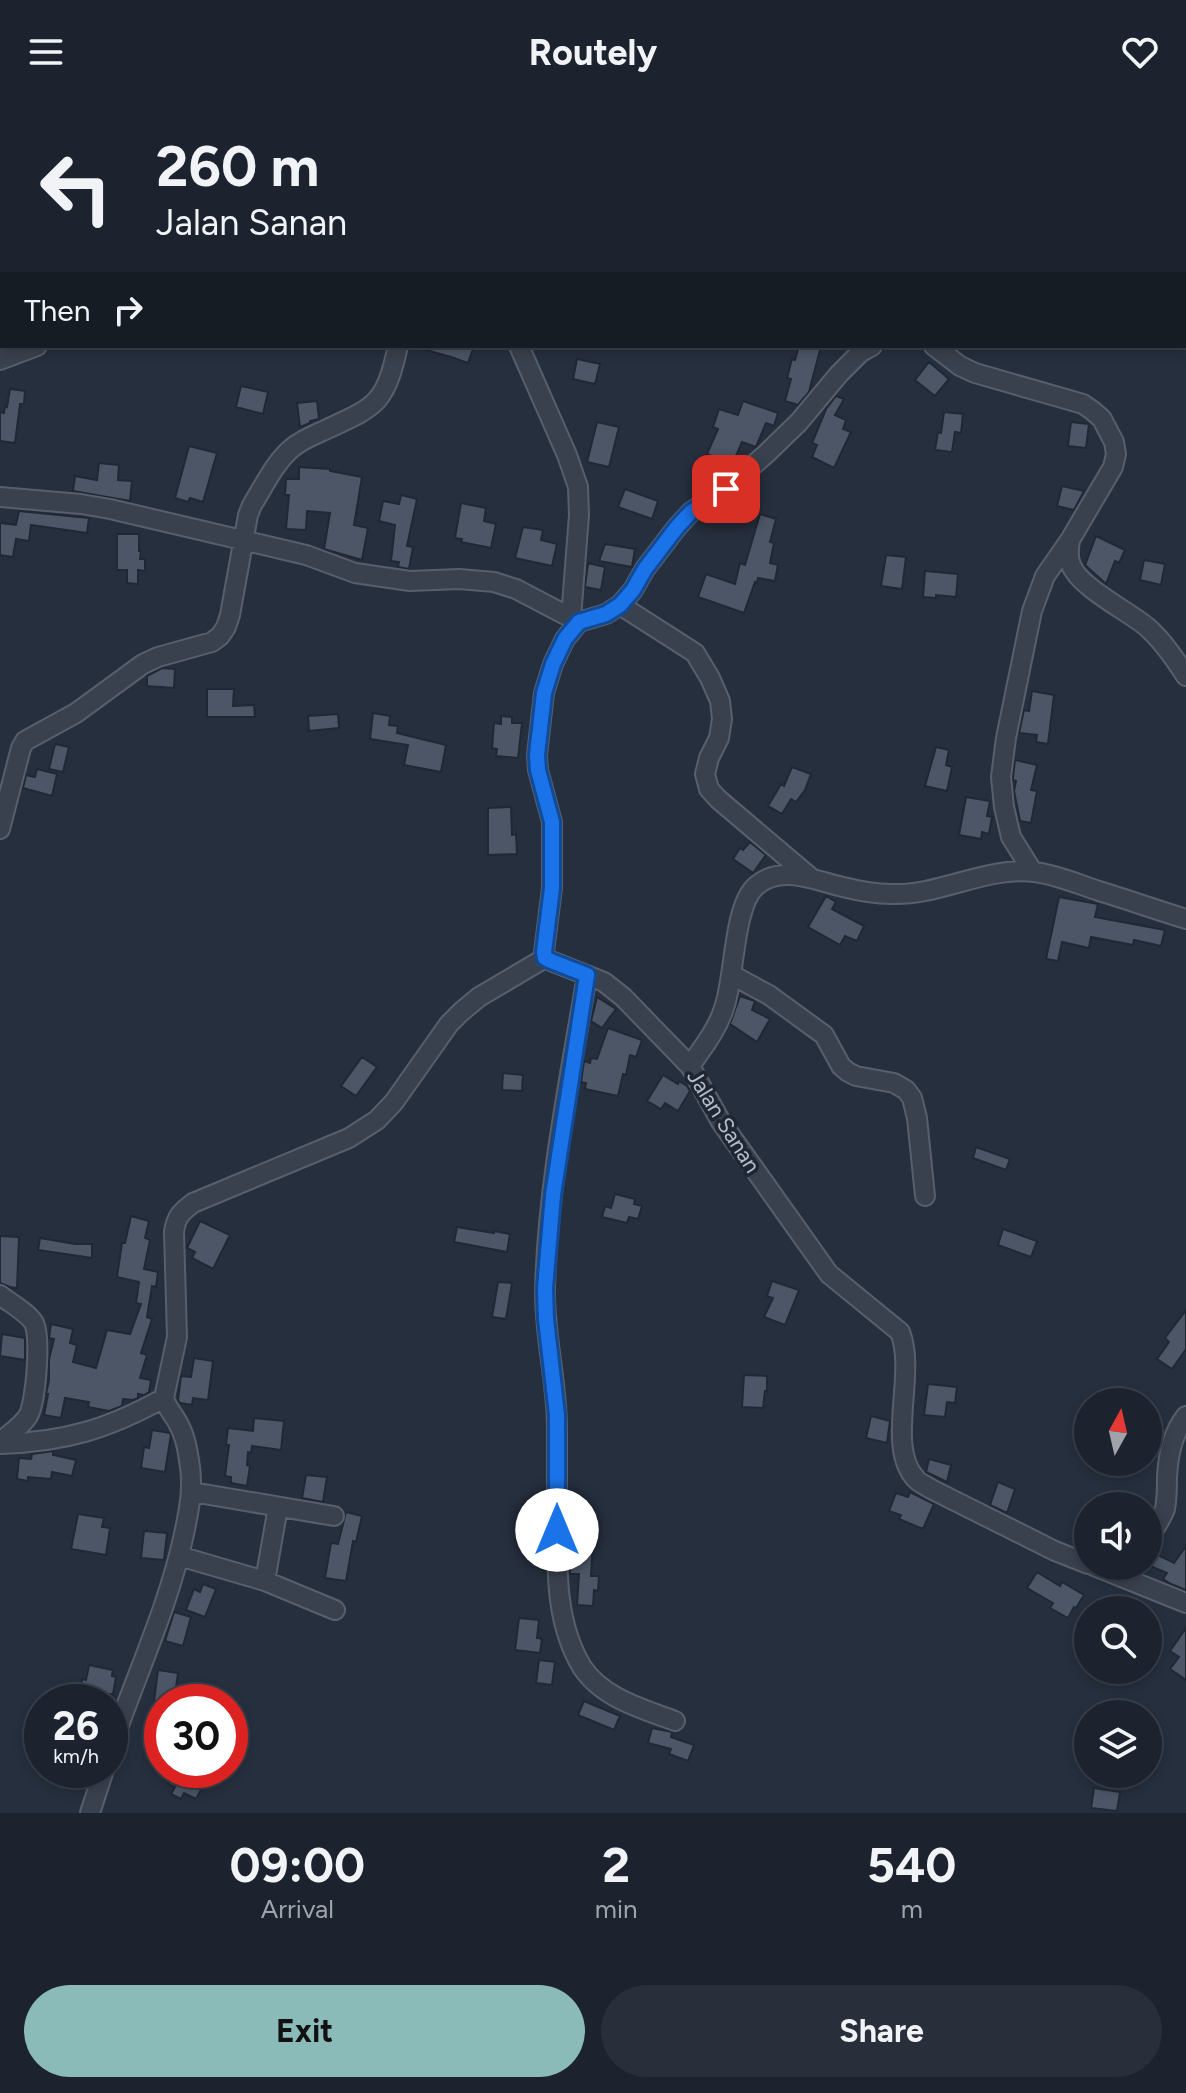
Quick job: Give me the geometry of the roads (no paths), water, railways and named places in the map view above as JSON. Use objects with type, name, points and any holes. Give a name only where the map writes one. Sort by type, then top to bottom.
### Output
[{"type":"street","points":[[0,360],[32,348]]},
{"type":"street","points":[[0,829],[25,741],[30,736],[76,713],[143,664],[212,642],[220,636],[230,615],[252,505],[290,449],[367,410],[381,397],[398,348]]},
{"type":"street","points":[[128,1698],[161,1615],[179,1556],[192,1492],[185,1437],[164,1398],[177,1337],[174,1232],[181,1212],[193,1203],[349,1138],[377,1120],[461,1012],[479,997],[545,958],[552,888],[552,822],[537,755],[544,693],[553,664],[575,620],[578,487],[520,348]]},
{"type":"street","points":[[0,497],[110,509],[306,555],[355,573],[410,581],[459,579],[494,582],[516,589],[575,620],[606,614],[620,605],[691,512],[726,489],[766,454],[799,422],[839,374],[868,348]]},
{"type":"street","points":[[937,348],[975,373],[1083,404],[1102,419],[1114,442],[1116,454],[1113,467],[1045,576],[1032,611],[1009,724],[1001,777],[1004,807],[1011,837],[1033,872]]},
{"type":"street","points":[[1070,540],[1068,554],[1071,566],[1081,580],[1148,628],[1186,676]]},
{"type":"street","points":[[620,605],[695,653],[720,701],[722,719],[719,738],[705,774],[709,789],[812,878]]},
{"type":"street","points":[[690,1066],[716,1027],[725,1006],[739,923],[751,892],[770,877],[788,875],[812,878],[869,892],[906,894],[998,874],[1033,872],[1065,879],[1186,919]]},
{"type":"street","name":"Jalan Sanan","points":[[545,958],[604,982],[623,997],[690,1066],[721,1122],[829,1274],[900,1332],[906,1361],[902,1442],[907,1464],[916,1479],[1074,1558]]},
{"type":"street","points":[[587,975],[553,1195],[545,1288],[557,1415],[557,1580],[561,1611],[574,1651],[584,1670],[624,1702],[675,1721]]},
{"type":"street","points":[[732,975],[769,995],[824,1035],[841,1066],[848,1072],[894,1083],[906,1090],[912,1098],[917,1118],[925,1196]]},
{"type":"street","points":[[0,1295],[29,1317],[36,1330],[36,1392],[28,1417],[0,1443]]},
{"type":"street","points":[[0,1443],[41,1443],[99,1429],[128,1418],[164,1398]]},
{"type":"street","points":[[1162,1516],[1172,1445],[1186,1416]]},
{"type":"street","points":[[192,1492],[334,1516]]},
{"type":"street","points":[[265,1581],[278,1507]]},
{"type":"street","points":[[179,1556],[265,1581],[335,1610]]},
{"type":"street","points":[[1139,1580],[1186,1603]]},
{"type":"street","points":[[90,1813],[98,1788]]}]
